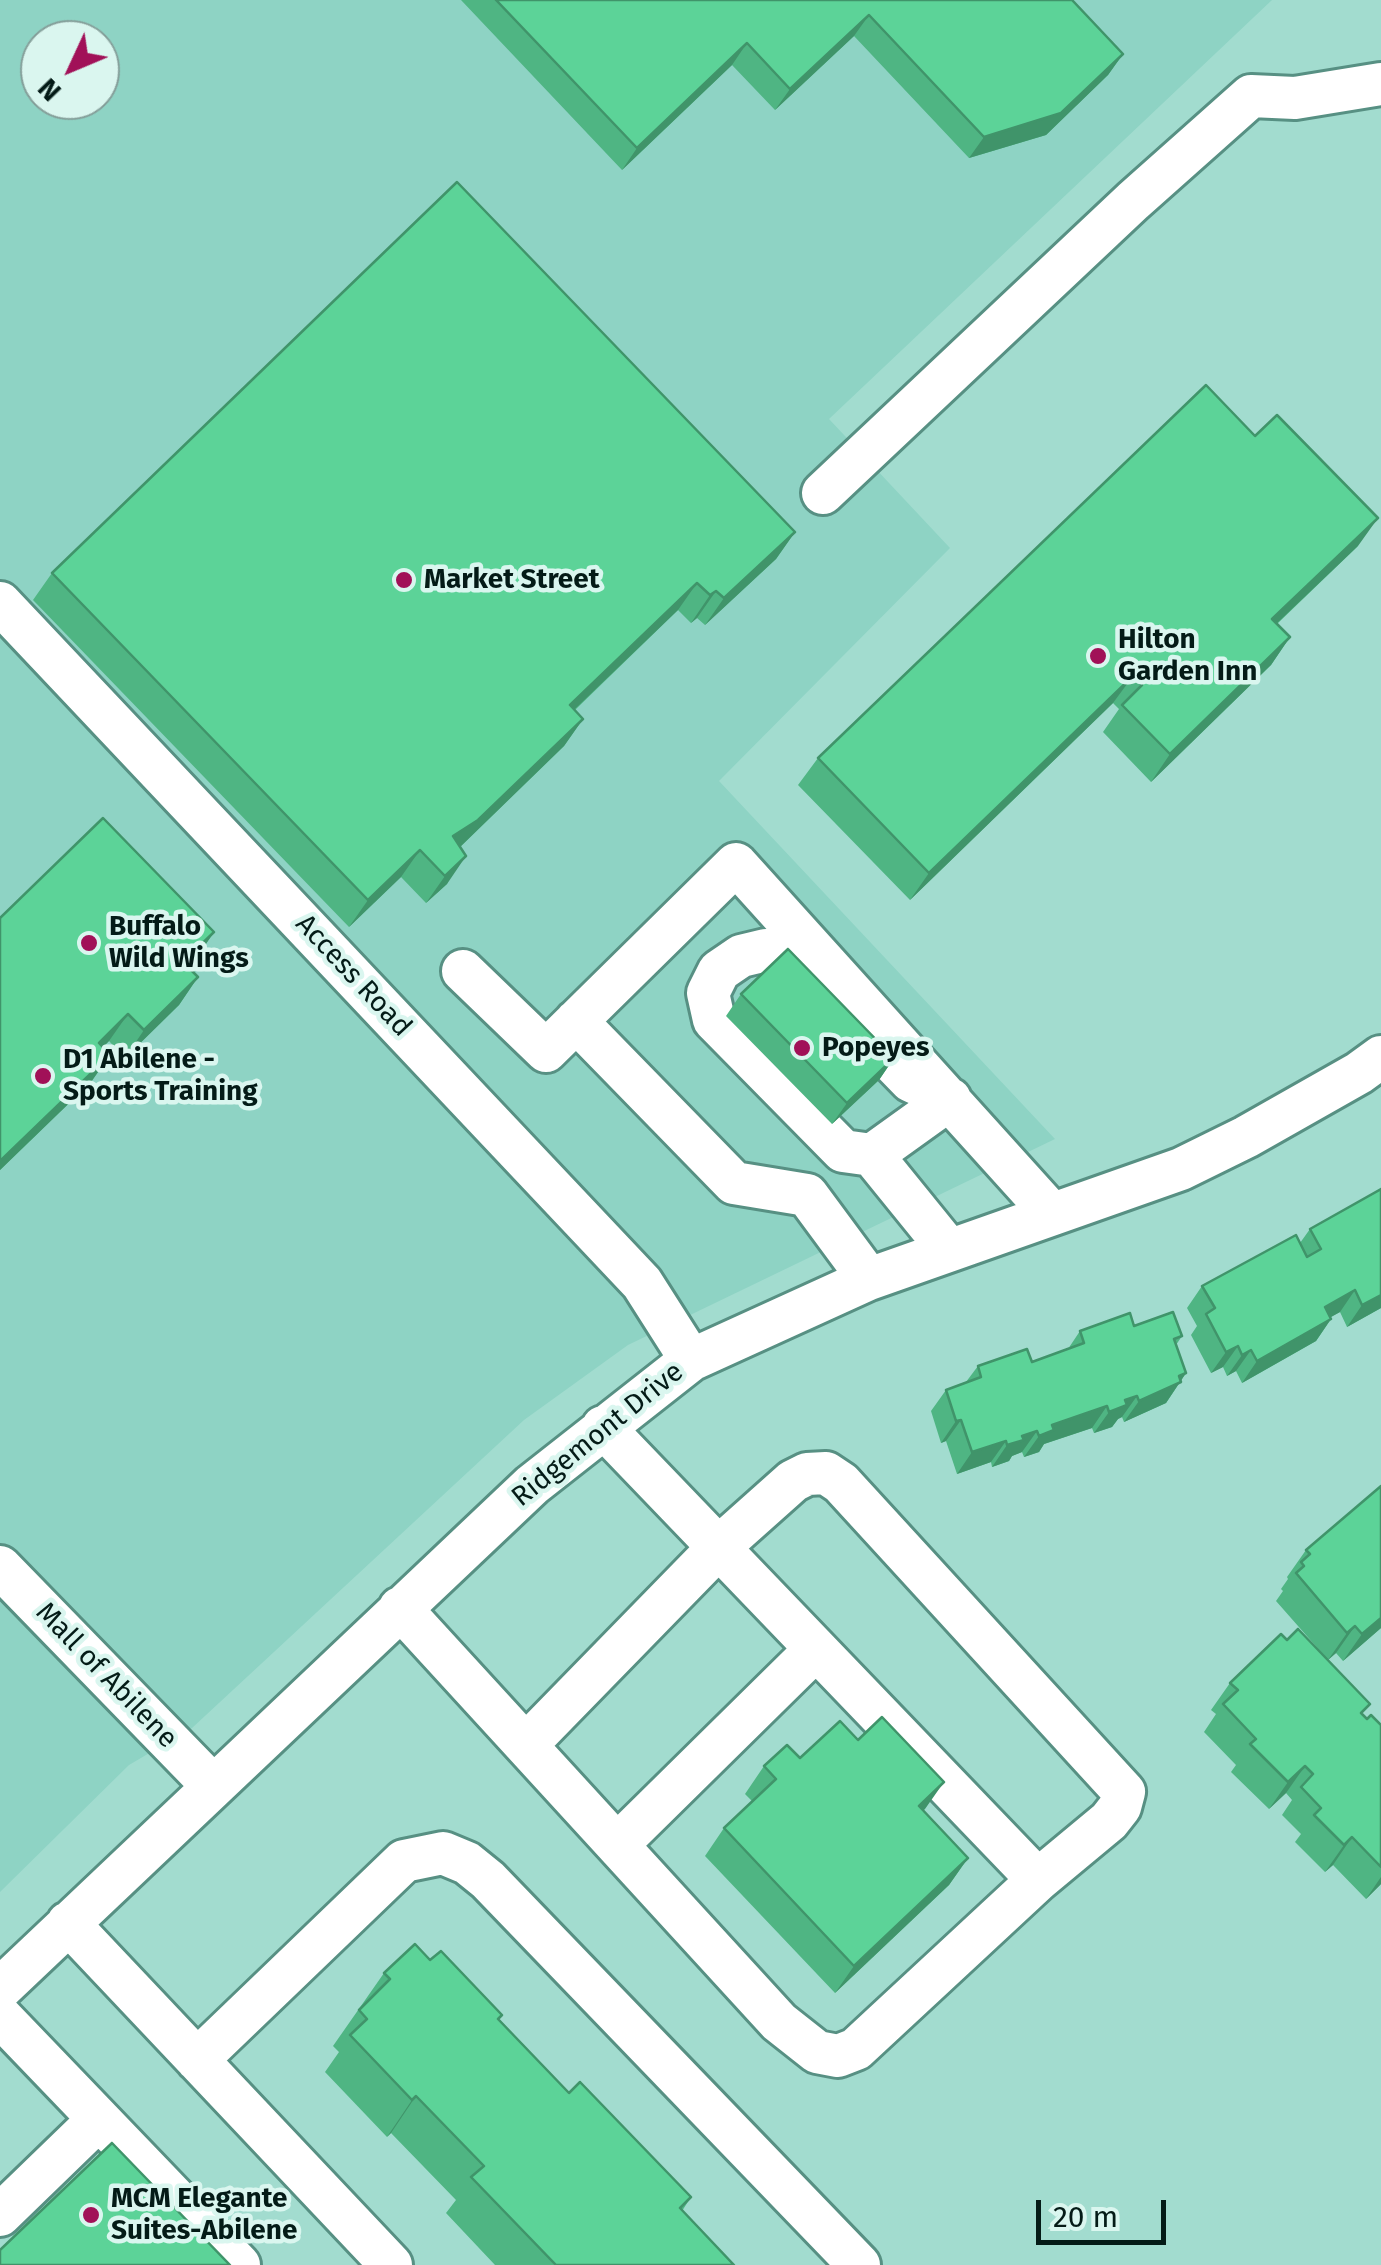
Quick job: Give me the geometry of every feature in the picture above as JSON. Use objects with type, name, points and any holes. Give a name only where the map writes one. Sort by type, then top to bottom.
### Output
[{"type":"street","points":[[823,493],[1133,200],[1251,96],[1295,98],[1381,84]]},
{"type":"street","name":"Access Road","points":[[0,603],[642,1283],[691,1360]]},
{"type":"street","points":[[463,971],[546,1051],[736,864],[1052,1214]]},
{"type":"street","points":[[766,950],[801,968],[911,1081],[950,1099],[872,1155],[843,1152],[714,1020],[708,993],[719,971],[740,956],[766,950]]},
{"type":"street","points":[[576,1022],[734,1183],[807,1195],[870,1279]]},
{"type":"street","name":"Ridgemont Drive","points":[[0,1989],[532,1485],[691,1360],[870,1279],[1181,1169],[1381,1057]]},
{"type":"street","points":[[872,1155],[950,1250]]},
{"type":"street","points":[[603,1427],[1038,1880]]},
{"type":"street","points":[[400,1608],[779,2022],[817,2052],[838,2056],[856,2050],[1038,1880],[1109,1821],[1120,1807],[1124,1792],[841,1483],[826,1473],[807,1474],[793,1481],[719,1547],[526,1745]]},
{"type":"street","name":"Mall of Abilene","points":[[0,1567],[212,1785]]},
{"type":"street","points":[[617,1845],[816,1649]]},
{"type":"street","points":[[197,2060],[404,1861],[443,1854],[467,1863],[488,1880],[859,2265]]},
{"type":"street","points":[[68,1924],[391,2265]]},
{"type":"street","points":[[0,2016],[239,2265]]},
{"type":"street","points":[[0,2215],[98,2120]]},
{"type":"shaded area","points":[[0,0],[1272,0],[829,419],[950,548],[719,781],[1055,1139],[628,1345],[524,1420],[192,1728],[129,1765],[0,1892]]},
{"type":"building","points":[[496,0],[1072,0],[1123,54],[1061,113],[984,137],[869,15],[790,89],[747,43],[637,148]]},
{"type":"building","name":"Market Street","points":[[457,182],[795,532],[724,598],[716,591],[710,595],[697,583],[570,705],[583,719],[478,820],[453,836],[466,856],[445,876],[420,850],[368,900],[52,573]]},
{"type":"building","name":"Hilton Garden Inn","points":[[1206,385],[1255,436],[1277,415],[1378,518],[1272,619],[1290,637],[1170,754],[1122,705],[1142,685],[1133,676],[929,873],[818,758]]},
{"type":"building","name":"Buffalo Wild Wings","points":[[103,818],[214,932],[183,962],[198,977],[144,1030],[128,1014],[99,1043],[110,1055],[0,1161],[0,918]]},
{"type":"building","points":[[788,949],[894,1058],[847,1103],[741,994]]},
{"type":"building","points":[[1381,1189],[1381,1295],[1362,1305],[1355,1290],[1325,1307],[1331,1319],[1257,1361],[1251,1350],[1242,1355],[1238,1346],[1226,1352],[1206,1314],[1215,1308],[1202,1286],[1296,1235],[1307,1257],[1321,1249],[1310,1229]]},
{"type":"building","points":[[1173,1312],[1182,1336],[1174,1339],[1186,1373],[1179,1376],[1181,1382],[1139,1401],[1137,1396],[1125,1400],[1127,1405],[1109,1412],[1107,1406],[1052,1425],[1054,1430],[1039,1436],[1037,1431],[1022,1436],[1024,1440],[1007,1445],[1006,1441],[972,1452],[946,1390],[981,1377],[978,1366],[1027,1349],[1032,1362],[1084,1343],[1080,1331],[1130,1313],[1134,1326]]},
{"type":"building","points":[[1381,1486],[1381,1618],[1362,1634],[1355,1626],[1347,1633],[1296,1573],[1310,1554],[1306,1550]]},
{"type":"building","points":[[1298,1629],[1370,1704],[1361,1713],[1367,1719],[1371,1715],[1381,1725],[1381,1867],[1352,1837],[1344,1845],[1314,1815],[1321,1808],[1301,1787],[1313,1774],[1305,1766],[1288,1782],[1250,1744],[1256,1739],[1223,1704],[1238,1690],[1230,1683],[1281,1634],[1287,1640]]},
{"type":"building","points":[[882,1717],[944,1782],[919,1806],[968,1858],[854,1966],[724,1828],[776,1779],[764,1766],[787,1745],[800,1758],[840,1721],[858,1740]]},
{"type":"building","points":[[415,1944],[430,1960],[441,1951],[502,2015],[498,2019],[569,2093],[580,2082],[691,2197],[680,2208],[734,2265],[556,2265],[471,2177],[484,2166],[416,2096],[412,2100],[350,2035],[367,2019],[359,2010],[390,1979],[384,1973]]},
{"type":"building","name":"MCM Elegante Suites-Abilene","points":[[112,2143],[230,2265],[0,2265],[0,2250]]},
{"type":"place","name":"Market Street","points":[[404,580]]},
{"type":"place","name":"Hilton Garden Inn","points":[[1098,656]]},
{"type":"place","name":"Buffalo Wild Wings","points":[[89,943]]},
{"type":"place","name":"Popeyes","points":[[802,1048]]},
{"type":"place","name":"D1 Abilene - Sports Training","points":[[43,1076]]},
{"type":"place","name":"MCM Elegante Suites-Abilene","points":[[91,2215]]}]
